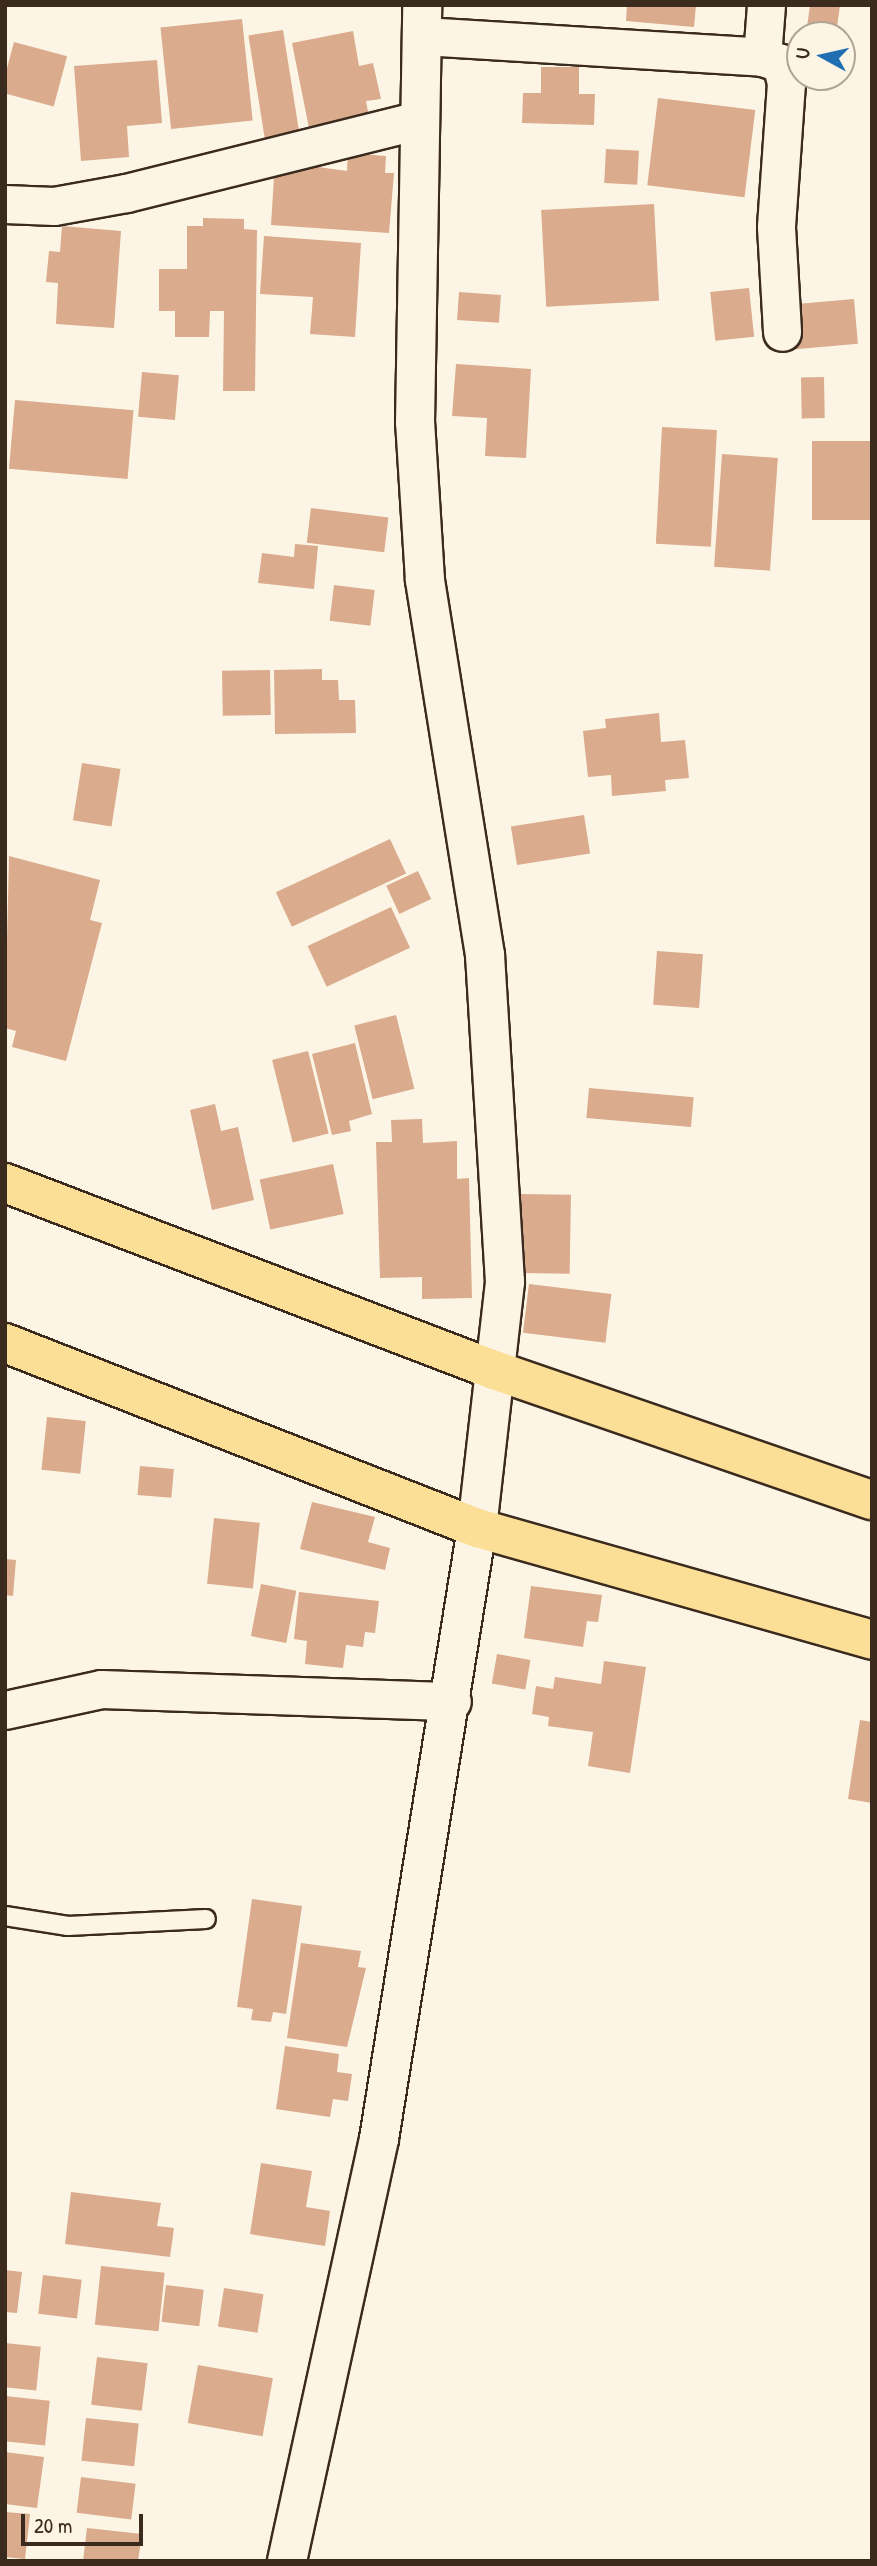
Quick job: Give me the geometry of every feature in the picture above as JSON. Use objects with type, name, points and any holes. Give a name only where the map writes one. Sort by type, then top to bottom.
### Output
[{"type":"highway","points":[[5,1183],[494,1370],[872,1500]]},
{"type":"highway","points":[[5,1343],[477,1528],[872,1640]]},
{"type":"street","points":[[762,57],[766,5]]},
{"type":"street","points":[[287,2561],[379,2139],[452,1701],[477,1528],[505,1282],[485,955],[423,553],[415,423],[415,121],[422,21],[762,57],[781,63],[786,83],[776,227],[782,332]]},
{"type":"street","points":[[5,204],[54,206],[127,193],[415,121]]},
{"type":"street","points":[[5,1710],[102,1689],[452,1701]]},
{"type":"lane","points":[[5,1916],[68,1926],[206,1919]]},
{"type":"building","points":[[627,5],[696,5],[694,27],[626,21]]},
{"type":"building","points":[[810,5],[840,5],[838,21],[808,21]]},
{"type":"building","points":[[242,19],[253,120],[171,129],[160,28]]},
{"type":"building","points":[[283,30],[300,136],[265,141],[248,35]]},
{"type":"building","points":[[353,31],[359,66],[373,63],[381,99],[366,101],[370,122],[310,133],[292,43]]},
{"type":"building","points":[[14,42],[67,56],[54,106],[5,93],[5,76]]},
{"type":"building","points":[[157,60],[162,123],[127,126],[129,157],[81,161],[74,66]]},
{"type":"building","points":[[541,67],[579,67],[579,94],[595,94],[594,125],[522,123],[523,93],[541,93]]},
{"type":"building","points":[[658,98],[755,110],[745,197],[647,185]]},
{"type":"building","points":[[606,149],[639,151],[637,185],[604,183]]},
{"type":"building","points":[[348,153],[386,156],[385,173],[394,173],[389,233],[271,225],[275,161],[347,171]]},
{"type":"building","points":[[654,204],[659,301],[546,307],[541,210]]},
{"type":"building","points":[[203,218],[244,219],[244,229],[257,230],[255,391],[223,391],[224,311],[210,311],[209,337],[175,337],[175,311],[159,311],[159,269],[187,269],[187,226],[203,226]]},
{"type":"building","points":[[62,226],[121,231],[114,328],[56,324],[58,283],[46,282],[49,251],[60,252]]},
{"type":"building","points":[[264,236],[361,243],[355,337],[310,334],[313,297],[260,294]]},
{"type":"building","points":[[749,288],[754,337],[715,341],[710,292]]},
{"type":"building","points":[[459,292],[501,295],[499,323],[457,320]]},
{"type":"building","points":[[854,299],[858,344],[795,349],[791,304]]},
{"type":"building","points":[[456,364],[531,369],[526,458],[485,456],[487,418],[452,416]]},
{"type":"building","points":[[142,372],[179,375],[175,420],[138,417]]},
{"type":"building","points":[[801,377],[824,377],[825,418],[802,418]]},
{"type":"building","points":[[15,400],[134,410],[128,479],[9,469]]},
{"type":"building","points":[[662,427],[717,430],[711,547],[656,544]]},
{"type":"building","points":[[812,441],[872,441],[872,520],[812,520]]},
{"type":"building","points":[[722,454],[778,458],[770,571],[714,567]]},
{"type":"building","points":[[311,508],[388,518],[384,552],[307,543]]},
{"type":"building","points":[[295,544],[318,546],[314,589],[258,583],[262,553],[294,557]]},
{"type":"building","points":[[334,585],[375,590],[370,626],[330,621]]},
{"type":"building","points":[[322,669],[322,680],[338,680],[339,700],[355,700],[356,733],[275,734],[274,670]]},
{"type":"building","points":[[270,670],[271,715],[223,716],[222,671]]},
{"type":"building","points":[[659,713],[661,742],[685,740],[689,778],[665,780],[666,791],[612,796],[611,775],[588,777],[583,731],[606,728],[605,719]]},
{"type":"building","points":[[82,763],[121,769],[111,826],[73,820]]},
{"type":"building","points":[[584,815],[590,854],[517,865],[511,827]]},
{"type":"building","points":[[390,839],[406,873],[292,927],[276,892]]},
{"type":"building","points":[[9,856],[100,880],[90,920],[102,923],[66,1061],[12,1047],[16,1031],[5,1028]]},
{"type":"building","points":[[418,871],[431,899],[399,914],[386,886]]},
{"type":"building","points":[[391,907],[410,948],[327,987],[308,946]]},
{"type":"building","points":[[657,951],[703,954],[699,1008],[653,1005]]},
{"type":"building","points":[[396,1015],[414,1089],[373,1099],[354,1025]]},
{"type":"building","points":[[355,1043],[372,1114],[349,1121],[351,1131],[332,1135],[312,1054]]},
{"type":"building","points":[[308,1051],[329,1133],[293,1142],[272,1060]]},
{"type":"building","points":[[589,1088],[694,1097],[691,1127],[586,1118]]},
{"type":"building","points":[[215,1104],[221,1131],[238,1127],[254,1200],[212,1210],[190,1110]]},
{"type":"building","points":[[422,1119],[423,1143],[457,1141],[457,1179],[469,1178],[472,1298],[422,1299],[422,1277],[380,1278],[376,1142],[392,1142],[391,1120]]},
{"type":"building","points":[[333,1164],[344,1214],[270,1229],[260,1180]]},
{"type":"building","points":[[521,1194],[571,1195],[570,1274],[520,1273]]},
{"type":"building","points":[[529,1284],[611,1294],[605,1343],[523,1333]]},
{"type":"building","points":[[47,1417],[86,1421],[80,1474],[41,1470]]},
{"type":"building","points":[[140,1466],[174,1469],[171,1498],[137,1495]]},
{"type":"building","points":[[312,1502],[375,1517],[368,1542],[390,1548],[385,1570],[300,1549]]},
{"type":"building","points":[[214,1518],[260,1523],[253,1588],[207,1584]]},
{"type":"building","points":[[5,1559],[16,1560],[13,1596],[5,1595]]},
{"type":"building","points":[[261,1584],[296,1591],[286,1643],[251,1636]]},
{"type":"building","points":[[531,1586],[602,1595],[598,1622],[587,1621],[583,1647],[524,1638]]},
{"type":"building","points":[[299,1592],[379,1601],[375,1633],[365,1632],[363,1647],[346,1645],[343,1668],[305,1664],[307,1641],[294,1639]]},
{"type":"building","points":[[497,1654],[530,1660],[525,1689],[492,1684]]},
{"type":"building","points":[[604,1661],[646,1667],[630,1773],[588,1766],[593,1732],[548,1726],[549,1717],[532,1714],[536,1686],[553,1689],[555,1677],[601,1684]]},
{"type":"building","points":[[860,1720],[872,1722],[872,1803],[848,1799]]},
{"type":"building","points":[[252,1899],[302,1906],[286,2014],[273,2012],[271,2022],[251,2020],[253,2009],[237,2007]]},
{"type":"building","points":[[301,1943],[361,1951],[358,1967],[366,1968],[347,2047],[287,2038]]},
{"type":"building","points":[[285,2046],[339,2054],[337,2072],[352,2074],[348,2101],[333,2099],[330,2117],[276,2109]]},
{"type":"building","points":[[261,2163],[312,2171],[306,2207],[330,2211],[325,2246],[250,2234]]},
{"type":"building","points":[[71,2192],[161,2203],[157,2226],[174,2228],[170,2257],[65,2244]]},
{"type":"building","points":[[101,2266],[165,2273],[158,2331],[95,2325]]},
{"type":"building","points":[[5,2270],[22,2272],[17,2313],[5,2312]]},
{"type":"building","points":[[43,2275],[82,2280],[77,2318],[38,2314]]},
{"type":"building","points":[[166,2285],[204,2290],[199,2326],[161,2322]]},
{"type":"building","points":[[224,2288],[264,2294],[257,2333],[218,2327]]},
{"type":"building","points":[[5,2343],[41,2347],[36,2391],[5,2387]]},
{"type":"building","points":[[97,2357],[148,2363],[142,2411],[91,2405]]},
{"type":"building","points":[[198,2365],[273,2378],[263,2436],[188,2423]]},
{"type":"building","points":[[5,2396],[50,2401],[45,2445],[5,2441]]},
{"type":"building","points":[[86,2418],[139,2424],[134,2466],[82,2461]]},
{"type":"building","points":[[5,2452],[44,2457],[37,2508],[5,2504]]},
{"type":"building","points":[[81,2477],[136,2484],[131,2519],[77,2513]]},
{"type":"building","points":[[5,2512],[30,2514],[25,2559],[5,2557]]},
{"type":"building","points":[[87,2528],[142,2534],[138,2561],[83,2561]]}]
